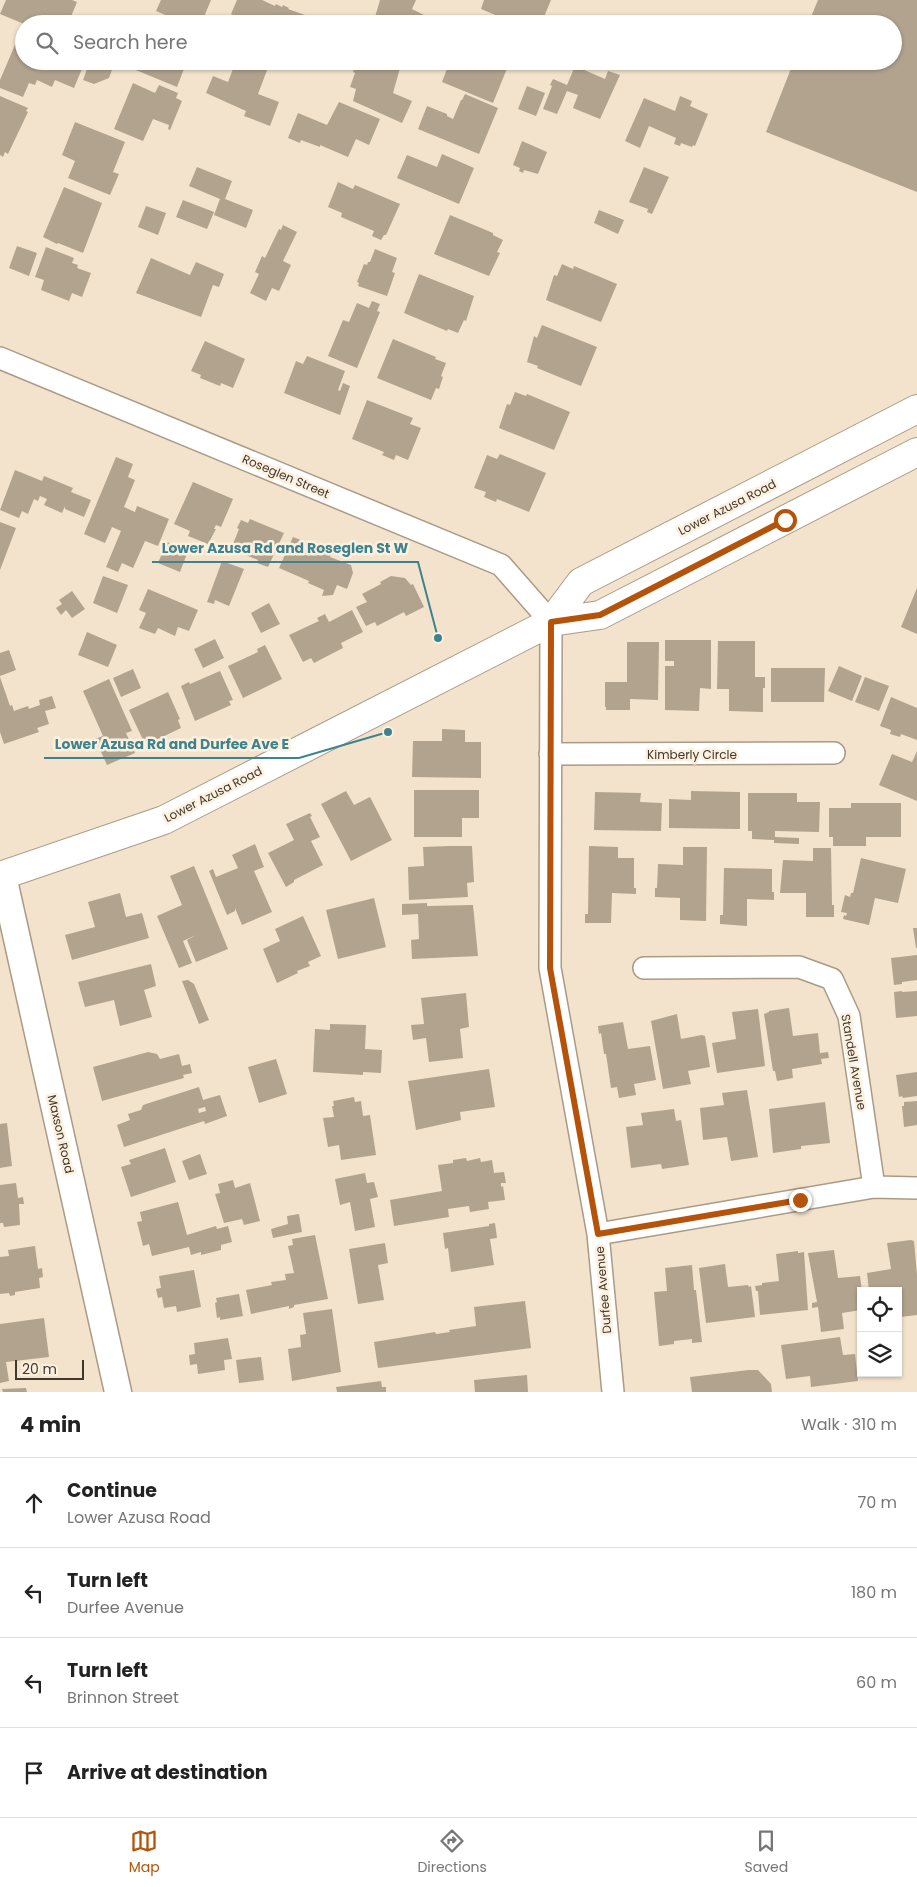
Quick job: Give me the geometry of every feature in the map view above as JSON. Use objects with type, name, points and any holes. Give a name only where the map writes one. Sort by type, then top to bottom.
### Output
[{"type":"main road","name":"Lower Azusa Road","points":[[551,622],[581,582],[917,409]]},
{"type":"main road","name":"Lower Azusa Road","points":[[2,876],[164,820],[551,622],[600,615],[917,452]]},
{"type":"street","name":"Roseglen Street","points":[[0,358],[501,565],[551,622]]},
{"type":"street","name":"Durfee Avenue","points":[[551,622],[550,968],[598,1234],[612,1392]]},
{"type":"street","name":"Kimberly Circle","points":[[550,754],[834,753]]},
{"type":"street","name":"Maxson Road","points":[[2,876],[118,1392]]},
{"type":"street","name":"Standell Avenue","points":[[644,968],[799,967],[832,978],[849,1016],[874,1187]]},
{"type":"street","points":[[598,1234],[874,1187],[917,1188]]},
{"type":"building","points":[[6,0],[72,0],[77,2],[72,15],[15,15],[15,20],[0,14]]},
{"type":"building","points":[[161,0],[211,0],[205,15],[166,15],[156,11]]},
{"type":"building","points":[[237,0],[262,0],[275,6],[276,4],[282,7],[283,5],[288,9],[305,15],[233,15],[231,14]]},
{"type":"building","points":[[380,0],[416,0],[412,9],[424,15],[376,15]]},
{"type":"building","points":[[484,0],[551,0],[545,15],[495,15],[481,9]]},
{"type":"building","points":[[818,0],[917,0],[917,192],[766,132],[790,70],[902,70],[902,15],[812,15]]},
{"type":"building","points":[[15,45],[15,70],[82,70],[74,88],[55,80],[52,87],[37,80],[35,85],[29,83],[23,97],[0,88],[0,80]]},
{"type":"building","points":[[87,70],[112,70],[109,78],[94,84],[83,80]]},
{"type":"building","points":[[136,70],[184,70],[177,87]]},
{"type":"building","points":[[233,70],[267,70],[258,94],[279,102],[270,126],[244,116],[246,111],[206,93],[213,76],[228,82]]},
{"type":"building","points":[[354,70],[399,70],[393,93],[412,101],[402,123],[353,101],[356,89],[350,87],[355,73]]},
{"type":"building","points":[[447,70],[506,70],[493,103],[442,82]]},
{"type":"building","points":[[573,70],[584,70],[605,79],[608,71],[620,75],[600,119],[573,108],[578,95],[567,91],[557,114],[543,109],[553,79],[567,85]]},
{"type":"building","points":[[133,83],[155,93],[159,85],[178,93],[176,98],[182,101],[170,130],[168,129],[169,125],[153,119],[143,141],[114,129]]},
{"type":"building","points":[[527,86],[545,93],[536,116],[518,109]]},
{"type":"building","points":[[465,94],[498,108],[479,154],[418,129],[427,106],[447,114],[447,116],[453,119]]},
{"type":"building","points":[[0,96],[28,108],[26,111],[28,112],[8,154],[5,152],[3,157],[0,155]]},
{"type":"building","points":[[680,96],[692,101],[690,106],[708,114],[695,146],[693,145],[692,147],[681,143],[680,146],[674,144],[676,138],[649,126],[640,148],[625,141],[644,98],[675,111]]},
{"type":"building","points":[[339,102],[380,119],[369,145],[356,139],[348,157],[320,145],[320,147],[301,140],[300,143],[288,138],[298,113],[327,125]]},
{"type":"building","points":[[75,122],[125,142],[113,172],[119,174],[110,195],[68,178],[75,161],[62,155]]},
{"type":"building","points":[[522,141],[547,152],[538,174],[524,170],[523,173],[519,171],[520,168],[513,165]]},
{"type":"building","points":[[442,154],[474,168],[459,204],[397,178],[407,155],[437,167]]},
{"type":"building","points":[[197,167],[232,181],[225,199],[253,210],[246,228],[214,215],[220,199],[189,186]]},
{"type":"building","points":[[644,167],[669,177],[652,214],[647,212],[648,209],[629,202]]},
{"type":"building","points":[[338,182],[353,189],[355,185],[400,204],[386,235],[381,240],[372,236],[374,231],[341,217],[342,213],[328,207]]},
{"type":"building","points":[[64,187],[102,203],[83,253],[43,237]]},
{"type":"building","points":[[183,200],[214,212],[207,229],[176,217]]},
{"type":"building","points":[[146,206],[166,213],[158,235],[138,227]]},
{"type":"building","points":[[599,210],[624,220],[618,234],[594,223]]},
{"type":"building","points":[[450,215],[493,233],[493,235],[503,240],[497,252],[500,253],[489,276],[434,254]]},
{"type":"building","points":[[283,225],[297,232],[283,261],[291,265],[279,291],[272,288],[266,301],[250,293],[259,274],[255,272],[262,256],[265,258],[279,229],[281,230]]},
{"type":"building","points":[[17,246],[37,253],[29,276],[9,268]]},
{"type":"building","points":[[46,247],[74,258],[72,263],[78,265],[77,268],[91,273],[82,297],[72,293],[69,301],[41,290],[44,280],[35,277]]},
{"type":"building","points":[[375,249],[397,258],[392,272],[395,273],[387,296],[358,286],[359,283],[357,282],[364,264],[367,265],[370,262]]},
{"type":"building","points":[[151,258],[190,275],[196,262],[224,274],[219,287],[213,285],[201,317],[136,293]]},
{"type":"building","points":[[562,264],[573,269],[574,266],[617,284],[601,322],[546,300],[554,275],[557,276]]},
{"type":"building","points":[[419,274],[474,296],[466,321],[464,320],[458,333],[448,329],[447,331],[404,313]]},
{"type":"building","points":[[372,301],[380,304],[377,311],[380,312],[357,368],[328,356],[343,320],[349,322],[357,303],[369,308]]},
{"type":"building","points":[[542,325],[597,347],[581,386],[527,362],[534,336],[537,338]]},
{"type":"building","points":[[393,339],[446,363],[439,389],[436,388],[431,400],[377,378]]},
{"type":"building","points":[[205,341],[245,359],[233,388],[221,383],[220,386],[200,378],[201,375],[191,371]]},
{"type":"building","points":[[307,356],[345,371],[338,390],[340,391],[343,383],[350,386],[340,415],[284,393],[296,361],[303,364]]},
{"type":"building","points":[[515,392],[526,396],[527,394],[570,412],[554,450],[499,428],[507,404],[510,405]]},
{"type":"building","points":[[367,400],[413,418],[410,424],[421,428],[408,460],[396,455],[394,460],[382,455],[384,452],[352,439]]},
{"type":"building","points":[[500,454],[546,473],[529,512],[497,499],[496,502],[484,497],[486,492],[474,488],[487,455],[497,459]]},
{"type":"building","points":[[116,457],[133,464],[128,477],[135,480],[124,507],[135,512],[137,506],[169,519],[158,546],[145,541],[133,568],[122,563],[118,572],[106,567],[121,531],[112,527],[105,543],[84,534]]},
{"type":"building","points":[[15,470],[42,481],[44,476],[73,488],[71,492],[91,500],[84,517],[65,509],[65,506],[62,513],[44,505],[47,499],[40,496],[38,501],[34,499],[28,514],[22,511],[19,518],[0,510]]},
{"type":"building","points":[[193,482],[233,499],[221,527],[216,525],[214,529],[216,529],[208,544],[188,536],[190,531],[174,524]]},
{"type":"building","points":[[250,519],[284,533],[268,567],[257,563],[258,560],[231,549],[241,520],[248,523]]},
{"type":"building","points":[[0,522],[16,528],[0,570]]},
{"type":"building","points":[[293,537],[332,552],[330,557],[351,565],[353,573],[347,589],[337,585],[333,595],[322,596],[324,590],[279,568]]},
{"type":"building","points":[[167,542],[188,551],[180,572],[158,563]]},
{"type":"building","points":[[222,561],[244,569],[229,606],[215,600],[214,604],[207,602]]},
{"type":"building","points":[[103,576],[128,585],[117,613],[93,603]]},
{"type":"building","points":[[391,576],[405,578],[411,585],[413,584],[424,607],[406,616],[404,612],[377,626],[375,622],[366,626],[356,607],[367,602],[362,594],[381,584],[380,582]]},
{"type":"building","points":[[917,588],[917,634],[901,627]]},
{"type":"building","points":[[148,589],[198,610],[189,631],[178,627],[175,636],[158,628],[155,634],[139,628],[146,613],[139,610]]},
{"type":"building","points":[[72,591],[85,609],[72,618],[66,610],[61,615],[56,608],[62,604],[59,600]]},
{"type":"building","points":[[269,603],[280,624],[261,633],[251,613]]},
{"type":"building","points":[[352,610],[363,632],[341,643],[343,648],[314,663],[311,658],[303,662],[289,635],[319,621],[317,618],[325,614],[329,622]]},
{"type":"building","points":[[87,632],[117,645],[108,667],[78,655]]},
{"type":"building","points":[[215,639],[224,658],[203,668],[194,649]]},
{"type":"building","points":[[665,640],[711,640],[711,689],[700,688],[699,711],[665,710],[665,666],[674,666],[674,661],[665,661]]},
{"type":"building","points":[[718,641],[755,641],[755,677],[765,677],[763,712],[729,711],[729,689],[717,689]]},
{"type":"building","points":[[627,642],[659,642],[658,700],[630,699],[630,710],[606,710],[605,682],[627,682]]},
{"type":"building","points":[[265,645],[282,679],[243,698],[228,666],[258,652],[257,649]]},
{"type":"building","points":[[9,650],[16,670],[0,676],[0,653]]},
{"type":"building","points":[[839,666],[862,676],[852,701],[828,691]]},
{"type":"building","points":[[771,668],[825,668],[824,702],[771,702]]},
{"type":"building","points":[[133,669],[141,688],[121,697],[113,678]]},
{"type":"building","points":[[220,671],[233,700],[229,701],[231,705],[195,721],[181,686]]},
{"type":"building","points":[[0,677],[10,706],[12,705],[14,711],[28,706],[29,709],[40,705],[39,700],[52,696],[56,708],[45,711],[49,724],[37,728],[39,732],[4,744],[0,732]]},
{"type":"building","points":[[865,677],[889,686],[879,711],[855,702]]},
{"type":"building","points":[[109,679],[132,731],[126,733],[135,753],[107,765],[95,739],[103,736],[83,691]]},
{"type":"building","points":[[168,692],[180,719],[178,720],[181,728],[154,741],[152,738],[144,742],[129,710]]},
{"type":"building","points":[[891,697],[917,708],[917,740],[901,734],[900,737],[890,734],[891,730],[880,726]]},
{"type":"building","points":[[442,729],[465,730],[465,742],[481,742],[481,778],[412,777],[413,741],[442,741]]},
{"type":"building","points":[[917,751],[917,801],[879,785],[892,754],[912,762]]},
{"type":"building","points":[[414,790],[479,790],[479,818],[462,818],[462,837],[414,837]]},
{"type":"building","points":[[346,791],[354,805],[370,797],[392,840],[351,861],[321,804]]},
{"type":"building","points":[[691,791],[740,792],[740,829],[669,828],[669,799],[691,800]]},
{"type":"building","points":[[595,792],[641,793],[640,802],[662,803],[661,831],[594,830]]},
{"type":"building","points":[[748,793],[797,793],[797,802],[820,802],[819,832],[775,831],[775,837],[799,838],[799,844],[774,843],[774,840],[752,839],[752,831],[748,831]]},
{"type":"building","points":[[851,803],[901,803],[901,837],[866,837],[866,846],[833,846],[833,837],[829,837],[829,808],[851,808]]},
{"type":"building","points":[[310,813],[312,816],[310,817],[320,837],[311,841],[323,865],[294,880],[294,882],[286,887],[268,853],[294,840],[286,824]]},
{"type":"building","points":[[255,844],[264,867],[254,871],[272,912],[242,925],[235,908],[235,911],[227,915],[209,871],[213,869],[216,877],[238,868],[232,855]]},
{"type":"building","points":[[472,846],[474,882],[467,883],[468,897],[409,900],[408,867],[424,866],[423,847]]},
{"type":"building","points":[[589,846],[618,847],[618,858],[634,858],[634,888],[636,888],[636,894],[612,893],[611,923],[585,923],[585,914],[588,914]]},
{"type":"building","points":[[683,847],[707,847],[706,921],[680,920],[680,898],[655,897],[658,864],[683,865]]},
{"type":"building","points":[[813,848],[831,848],[834,917],[806,917],[806,893],[780,893],[783,860],[813,861]]},
{"type":"building","points":[[861,858],[906,869],[898,903],[875,898],[869,925],[843,919],[847,913],[841,912],[845,895],[850,897],[851,893],[853,893]]},
{"type":"building","points":[[194,866],[228,949],[196,962],[187,940],[196,935],[183,941],[192,963],[179,968],[157,916],[182,905],[170,876]]},
{"type":"building","points":[[724,868],[772,869],[774,900],[747,899],[747,926],[720,924],[720,915],[723,915]]},
{"type":"building","points":[[120,893],[126,917],[142,913],[149,938],[72,960],[65,935],[95,927],[88,902]]},
{"type":"building","points":[[374,898],[386,947],[338,959],[326,910]]},
{"type":"building","points":[[427,903],[427,906],[473,905],[478,956],[412,959],[411,940],[419,939],[418,914],[402,915],[402,904]]},
{"type":"building","points":[[303,916],[321,956],[308,962],[310,966],[297,971],[298,973],[277,983],[263,949],[280,941],[275,929]]},
{"type":"building","points":[[913,928],[917,928],[917,948],[916,948]]},
{"type":"building","points":[[917,955],[917,980],[894,985],[891,958]]},
{"type":"building","points":[[151,964],[156,986],[144,990],[152,1017],[120,1026],[114,1000],[85,1007],[78,982]]},
{"type":"building","points":[[188,980],[194,984],[209,1020],[199,1024],[182,981]]},
{"type":"building","points":[[917,991],[917,1016],[896,1018],[894,992]]},
{"type":"building","points":[[466,993],[469,1027],[460,1029],[463,1058],[429,1062],[426,1038],[413,1040],[411,1025],[424,1024],[421,998]]},
{"type":"building","points":[[789,1008],[793,1036],[818,1033],[820,1053],[828,1052],[829,1058],[821,1059],[822,1064],[792,1069],[793,1078],[777,1081],[775,1071],[773,1071],[764,1014],[769,1011]]},
{"type":"building","points":[[758,1009],[765,1066],[717,1073],[712,1043],[736,1039],[732,1012]]},
{"type":"building","points":[[677,1014],[681,1039],[705,1036],[710,1067],[688,1071],[691,1084],[663,1089],[651,1021]]},
{"type":"building","points":[[623,1022],[628,1049],[650,1046],[656,1080],[634,1084],[636,1095],[619,1098],[617,1087],[611,1088],[606,1054],[604,1054],[598,1026]]},
{"type":"building","points":[[330,1024],[366,1025],[365,1049],[382,1050],[381,1073],[363,1072],[363,1075],[313,1072],[315,1029],[330,1030]]},
{"type":"building","points":[[148,1052],[157,1054],[160,1059],[179,1054],[182,1066],[190,1064],[192,1073],[183,1075],[184,1078],[102,1101],[93,1067]]},
{"type":"building","points":[[276,1059],[287,1094],[259,1103],[248,1067]]},
{"type":"building","points":[[489,1069],[495,1107],[460,1112],[461,1120],[416,1130],[408,1081]]},
{"type":"building","points":[[917,1072],[917,1096],[899,1097],[896,1075]]},
{"type":"building","points":[[199,1087],[203,1100],[220,1095],[227,1116],[205,1124],[204,1121],[124,1147],[117,1125],[130,1120],[128,1114],[141,1110],[143,1105]],"holes":[[[205,1107],[206,1111],[199,1113],[198,1109]]]},
{"type":"building","points":[[747,1090],[758,1157],[731,1161],[727,1137],[703,1140],[700,1108],[724,1105],[722,1093]]},
{"type":"building","points":[[354,1097],[355,1102],[361,1101],[363,1116],[370,1115],[376,1155],[341,1160],[339,1145],[328,1147],[323,1118],[334,1117],[333,1101]]},
{"type":"building","points":[[917,1101],[917,1125],[904,1127],[902,1106],[904,1106],[904,1102]]},
{"type":"building","points":[[825,1102],[830,1143],[801,1146],[801,1149],[773,1153],[769,1109]]},
{"type":"building","points":[[674,1109],[676,1121],[681,1120],[689,1165],[662,1169],[661,1164],[631,1168],[626,1127],[643,1125],[641,1113]]},
{"type":"building","points":[[7,1123],[12,1166],[0,1168],[0,1124]]},
{"type":"building","points":[[165,1148],[176,1182],[131,1197],[121,1167],[131,1164],[129,1160]]},
{"type":"building","points":[[200,1154],[207,1174],[189,1180],[182,1161]]},
{"type":"building","points":[[466,1158],[467,1161],[480,1158],[481,1162],[492,1160],[494,1173],[504,1172],[506,1183],[501,1183],[501,1187],[503,1186],[505,1200],[488,1202],[489,1209],[470,1212],[469,1206],[448,1209],[449,1217],[394,1226],[390,1200],[442,1191],[438,1165],[453,1163],[453,1160]]},
{"type":"building","points":[[365,1173],[367,1183],[374,1182],[378,1197],[370,1199],[375,1227],[355,1231],[350,1202],[340,1205],[335,1179]]},
{"type":"building","points":[[233,1180],[235,1188],[250,1183],[260,1221],[244,1225],[242,1219],[224,1223],[215,1194],[220,1193],[218,1184]]},
{"type":"building","points":[[16,1183],[18,1198],[23,1197],[24,1204],[19,1204],[20,1225],[4,1227],[3,1223],[0,1223],[0,1185]]},
{"type":"building","points":[[178,1202],[187,1235],[216,1226],[217,1229],[228,1226],[232,1242],[221,1245],[221,1250],[201,1255],[201,1252],[191,1255],[189,1247],[152,1256],[149,1244],[143,1246],[137,1222],[142,1221],[140,1212]]},
{"type":"building","points":[[299,1214],[302,1232],[273,1238],[271,1229],[288,1224],[287,1216]]},
{"type":"building","points":[[495,1223],[497,1238],[490,1239],[494,1265],[451,1272],[448,1248],[445,1249],[443,1233],[489,1226],[489,1224]]},
{"type":"building","points":[[315,1235],[328,1299],[294,1305],[294,1307],[289,1309],[289,1306],[251,1314],[246,1290],[272,1285],[271,1282],[286,1280],[285,1274],[294,1273],[288,1246],[293,1245],[292,1239]]},
{"type":"building","points":[[914,1241],[917,1275],[917,1315],[902,1317],[902,1287],[869,1287],[867,1273],[891,1269],[887,1243]]},
{"type":"building","points":[[385,1243],[388,1263],[378,1265],[384,1300],[358,1304],[349,1249]]},
{"type":"building","points":[[35,1246],[38,1269],[42,1268],[43,1277],[39,1278],[40,1288],[15,1292],[15,1295],[10,1296],[9,1293],[0,1294],[0,1257],[9,1256],[8,1250]]},
{"type":"building","points":[[834,1250],[838,1278],[860,1276],[861,1287],[857,1287],[857,1311],[842,1313],[844,1329],[821,1332],[818,1307],[812,1308],[812,1303],[817,1302],[808,1253]]},
{"type":"building","points":[[798,1251],[798,1253],[804,1252],[808,1310],[760,1315],[758,1291],[756,1291],[755,1286],[762,1285],[762,1283],[779,1281],[776,1254]]},
{"type":"building","points":[[725,1264],[728,1287],[751,1286],[755,1317],[706,1323],[699,1268]]},
{"type":"building","points":[[692,1265],[702,1342],[692,1343],[692,1339],[674,1341],[674,1344],[659,1346],[654,1292],[667,1291],[665,1268]]},
{"type":"building","points":[[194,1270],[201,1307],[177,1312],[176,1306],[164,1308],[162,1297],[158,1298],[156,1289],[161,1288],[159,1276]]},
{"type":"building","points":[[239,1294],[243,1316],[220,1320],[220,1317],[217,1318],[216,1298]]},
{"type":"building","points":[[525,1301],[531,1348],[378,1368],[374,1342],[435,1332],[436,1334],[450,1332],[449,1330],[476,1326],[474,1307]]},
{"type":"building","points":[[332,1309],[341,1372],[292,1381],[288,1349],[301,1347],[300,1335],[306,1334],[303,1313]]},
{"type":"building","points":[[44,1318],[49,1357],[6,1362],[9,1381],[0,1383],[0,1324]]},
{"type":"building","points":[[840,1337],[843,1355],[855,1354],[858,1381],[811,1387],[810,1376],[786,1379],[781,1345]]},
{"type":"building","points":[[228,1338],[232,1359],[224,1360],[225,1370],[198,1374],[197,1364],[190,1365],[189,1355],[195,1354],[194,1343]]},
{"type":"building","points":[[261,1357],[264,1380],[239,1383],[236,1360]]},
{"type":"building","points":[[758,1370],[771,1384],[772,1392],[692,1392],[690,1377]]},
{"type":"building","points":[[527,1375],[528,1392],[475,1392],[474,1380]]},
{"type":"building","points":[[381,1381],[382,1387],[386,1387],[386,1392],[337,1392],[336,1387]]},
{"type":"building","points":[[26,1388],[27,1392],[3,1392],[2,1389]]},
{"type":"place","name":"Lower Azusa Rd and Roseglen St W","points":[[438,638]]},
{"type":"place","name":"Lower Azusa Rd and Durfee Ave E","points":[[388,732]]},
{"type":"route","points":[[785,520],[600,615],[551,622],[550,968],[598,1234],[800,1200]]}]
